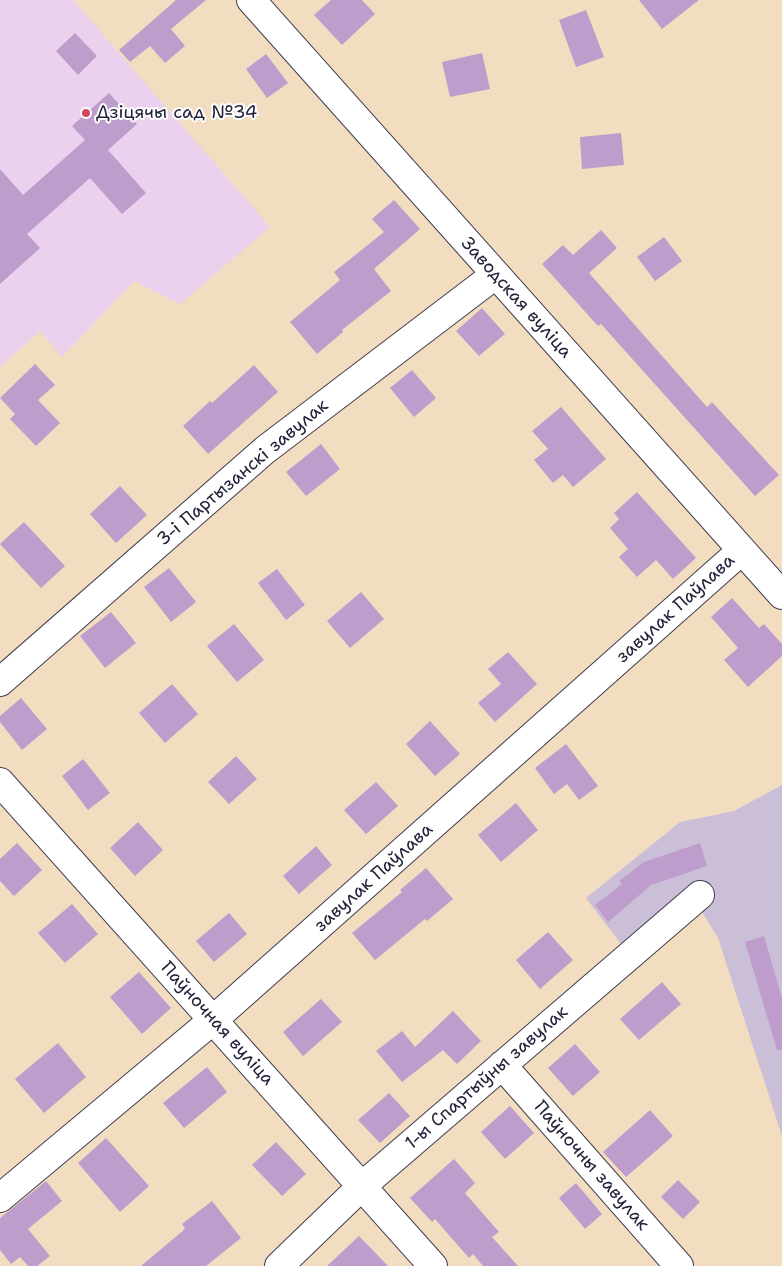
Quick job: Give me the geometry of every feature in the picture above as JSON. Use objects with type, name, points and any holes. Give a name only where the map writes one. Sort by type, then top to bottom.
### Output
[{"type":"street","name":"Заводская вуліца","points":[[250,0],[782,595]]},
{"type":"street","name":"3-і Партызанскі завулак","points":[[0,682],[264,450],[495,275]]},
{"type":"street","name":"завулак Паўлава","points":[[0,1198],[213,1020],[741,551]]},
{"type":"street","name":"Паўночная вуліца","points":[[0,782],[433,1266]]},
{"type":"street","name":"1-ы Спартыўны завулак","points":[[279,1266],[362,1186],[700,895]]},
{"type":"street","name":"Паўночны завулак","points":[[502,1065],[679,1266]]},
{"type":"shaded area","name":"Дзіцячы сад №34","points":[[0,0],[73,0],[270,227],[180,304],[134,281],[62,357],[40,331],[0,367]]},
{"type":"shaded area","points":[[782,785],[782,1136],[718,938],[688,889],[621,944],[586,898],[680,822],[734,811]]},
{"type":"building","points":[[176,0],[206,0],[171,29],[185,46],[165,63],[150,46],[130,62],[119,50]]},
{"type":"building","points":[[331,0],[362,0],[375,14],[342,45],[314,15]]},
{"type":"building","points":[[639,0],[699,0],[662,29]]},
{"type":"building","points":[[586,10],[604,57],[576,67],[559,20]]},
{"type":"building","points":[[75,33],[97,56],[78,75],[56,51]]},
{"type":"building","points":[[482,53],[490,89],[450,97],[442,62]]},
{"type":"building","points":[[266,54],[288,83],[267,98],[246,69]]},
{"type":"building","points":[[109,93],[137,124],[108,150],[146,193],[122,214],[90,178],[27,234],[40,248],[0,284],[0,169],[23,195],[85,140],[72,126]]},
{"type":"building","points":[[621,133],[624,165],[582,169],[580,137]]},
{"type":"building","points":[[394,200],[420,229],[374,269],[391,291],[342,330],[343,332],[317,354],[290,322],[340,280],[334,272],[384,232],[372,219]]},
{"type":"building","points":[[601,230],[617,248],[589,273],[707,407],[712,402],[779,475],[755,496],[601,324],[598,326],[542,264],[563,245],[573,255]]},
{"type":"building","points":[[664,237],[682,261],[655,281],[637,257]]},
{"type":"building","points":[[482,308],[505,334],[479,356],[456,331]]},
{"type":"building","points":[[35,364],[55,385],[38,400],[60,423],[36,446],[10,419],[15,414],[0,398]]},
{"type":"building","points":[[254,365],[278,392],[208,454],[183,426]]},
{"type":"building","points":[[412,370],[436,398],[414,417],[390,388]]},
{"type":"building","points":[[561,407],[606,459],[573,487],[563,475],[553,483],[534,460],[548,449],[532,431]]},
{"type":"building","points":[[321,444],[340,469],[306,496],[286,472]]},
{"type":"building","points":[[120,486],[147,515],[116,543],[90,514]]},
{"type":"building","points":[[637,492],[696,558],[673,579],[656,560],[637,577],[619,557],[628,549],[610,528],[619,519],[614,513]]},
{"type":"building","points":[[24,522],[65,566],[41,588],[0,544]]},
{"type":"building","points":[[169,568],[196,602],[171,622],[144,587]]},
{"type":"building","points":[[277,569],[305,605],[286,620],[258,583]]},
{"type":"building","points":[[361,592],[384,619],[350,648],[327,621]]},
{"type":"building","points":[[732,598],[759,628],[764,624],[782,644],[782,656],[748,687],[724,660],[738,648],[711,617]]},
{"type":"building","points":[[111,612],[136,643],[105,668],[80,636]]},
{"type":"building","points":[[234,624],[264,660],[237,682],[207,646]]},
{"type":"building","points":[[508,652],[537,684],[495,722],[478,703],[501,684],[488,669]]},
{"type":"building","points":[[172,684],[198,714],[165,743],[139,713]]},
{"type":"building","points":[[21,698],[47,729],[22,750],[0,722],[0,716]]},
{"type":"building","points":[[430,721],[460,754],[435,776],[406,744]]},
{"type":"building","points":[[566,744],[598,786],[579,800],[567,784],[554,794],[535,768]]},
{"type":"building","points":[[236,756],[257,779],[229,804],[208,782]]},
{"type":"building","points":[[83,759],[110,793],[88,810],[62,776]]},
{"type":"building","points":[[376,782],[398,806],[366,834],[344,810]]},
{"type":"building","points":[[516,803],[538,830],[501,862],[478,835]]},
{"type":"building","points":[[138,822],[163,850],[135,876],[110,848]]},
{"type":"building","points":[[17,843],[42,870],[14,896],[0,881],[0,859]]},
{"type":"building","points":[[700,843],[707,866],[651,885],[608,922],[595,905],[622,884],[619,881],[644,862]]},
{"type":"building","points":[[316,846],[332,865],[299,894],[283,876]]},
{"type":"building","points":[[426,868],[453,899],[375,960],[352,933],[402,892],[400,890]]},
{"type":"building","points":[[72,904],[98,934],[65,963],[38,933]]},
{"type":"building","points":[[229,913],[247,934],[214,962],[196,941]]},
{"type":"building","points":[[548,932],[573,960],[540,989],[516,960]]},
{"type":"building","points":[[764,936],[782,998],[782,1050],[777,1050],[745,942]]},
{"type":"building","points":[[139,972],[171,1008],[142,1034],[110,997]]},
{"type":"building","points":[[662,982],[681,1004],[639,1040],[620,1019]]},
{"type":"building","points":[[321,999],[342,1022],[303,1056],[283,1032]]},
{"type":"building","points":[[453,1011],[481,1041],[457,1064],[443,1050],[402,1082],[376,1051],[402,1031],[415,1047]]},
{"type":"building","points":[[58,1043],[86,1077],[44,1113],[15,1079]]},
{"type":"building","points":[[575,1044],[600,1072],[573,1096],[548,1068]]},
{"type":"building","points":[[207,1067],[227,1092],[184,1128],[163,1103]]},
{"type":"building","points":[[389,1093],[410,1116],[380,1143],[358,1120]]},
{"type":"building","points":[[510,1106],[534,1133],[505,1159],[481,1132]]},
{"type":"building","points":[[650,1110],[673,1136],[626,1177],[603,1152]]},
{"type":"building","points":[[106,1138],[149,1186],[120,1212],[78,1163]]},
{"type":"building","points":[[276,1142],[306,1174],[282,1196],[252,1165]]},
{"type":"building","points":[[454,1159],[475,1183],[465,1193],[499,1232],[492,1237],[518,1266],[483,1266],[473,1254],[469,1258],[435,1219],[432,1222],[410,1198]]},
{"type":"building","points":[[678,1180],[700,1202],[683,1219],[661,1197]]},
{"type":"building","points":[[46,1181],[62,1201],[28,1229],[50,1256],[37,1266],[28,1266],[20,1257],[11,1264],[0,1250],[0,1218]]},
{"type":"building","points":[[576,1183],[602,1214],[585,1229],[559,1198]]},
{"type":"building","points":[[212,1201],[241,1238],[206,1266],[141,1266],[185,1229],[182,1224]]},
{"type":"building","points":[[359,1236],[388,1266],[327,1266]]},
{"type":"place","name":"Дзіцячы сад №34","points":[[86,113]]}]
